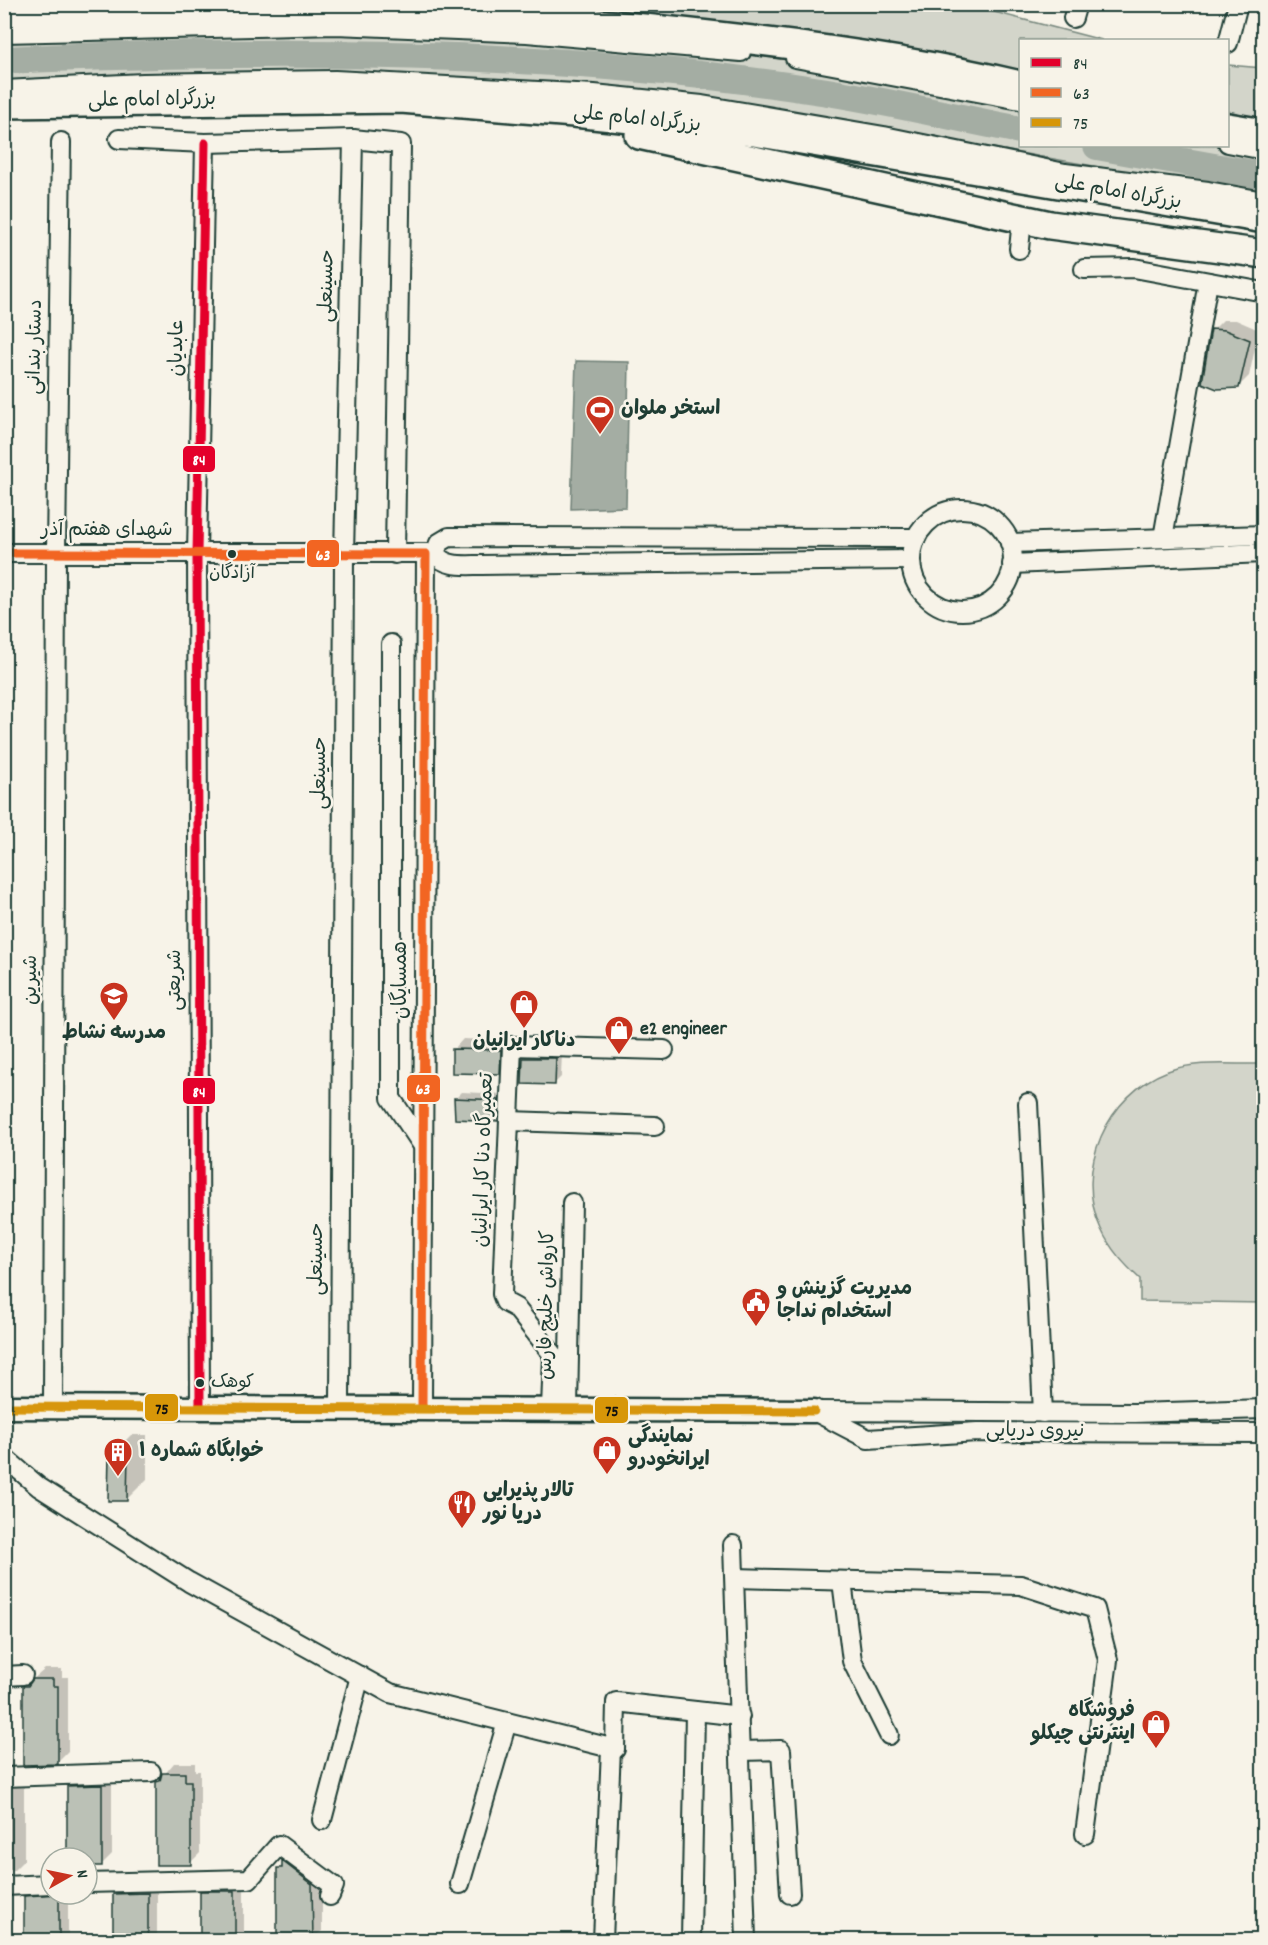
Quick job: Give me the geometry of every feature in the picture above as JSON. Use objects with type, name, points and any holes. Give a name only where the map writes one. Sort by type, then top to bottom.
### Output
[{"type":"highway","points":[[4,16],[194,11],[385,12],[549,21],[682,32],[937,65],[1019,85]]},
{"type":"highway","name":"بزرگراه امام علی","points":[[4,104],[297,98],[401,99],[470,104],[754,132],[1263,219]]},
{"type":"highway","points":[[470,104],[644,136],[1064,228],[1263,254]]},
{"type":"highway","points":[[1229,127],[1263,133]]},
{"type":"main road","name":"نیروی دریایی","points":[[4,1407],[422,1407],[814,1411]]},
{"type":"street","points":[[1228,39],[1238,4]]},
{"type":"street","points":[[4,33],[336,25],[548,35],[783,57],[1019,100]]},
{"type":"street","points":[[4,90],[143,83],[335,80],[594,94],[702,105],[884,136],[1065,172],[1208,190],[1263,201]]},
{"type":"street","points":[[119,139],[205,143],[353,139],[401,144],[395,554]]},
{"type":"street","name":"حسینعلی","points":[[340,1407],[344,555],[353,139]]},
{"type":"street","name":"دستار بندانی","points":[[56,553],[61,142]]},
{"type":"street","name":"عابدیان","points":[[197,554],[205,143]]},
{"type":"street","points":[[1229,143],[1263,150]]},
{"type":"street","points":[[1019,249],[1023,219]]},
{"type":"street","points":[[1084,269],[1134,268],[1263,292]]},
{"type":"street","points":[[1164,538],[1208,282]]},
{"type":"street","points":[[961,508],[977,510],[992,518],[1003,529],[1010,543],[1012,564],[1010,577],[1002,592],[988,604],[972,610],[954,610],[937,604],[923,593],[914,578],[911,560],[916,538],[931,518],[945,511],[961,508]]},
{"type":"street","points":[[1010,543],[1263,535]]},
{"type":"street","points":[[911,560],[451,565],[430,553],[439,543],[449,537],[916,538]]},
{"type":"street","points":[[528,537],[528,564]]},
{"type":"street","name":"شهدای هفتم آذر","points":[[4,553],[344,555],[430,553]]},
{"type":"street","name":"شیرین","points":[[52,1407],[56,553]]},
{"type":"street","name":"همسایگان","points":[[422,1407],[430,553]]},
{"type":"street","points":[[1012,564],[1263,553]]},
{"type":"street","name":"شریعتی","points":[[197,554],[200,1407]]},
{"type":"street","points":[[391,644],[391,1098],[423,1146]]},
{"type":"street","name":"تعمیرگاه دنا کار ایرانیان","points":[[560,1408],[553,1355],[516,1308],[505,1302],[502,1294],[512,1046],[664,1050]]},
{"type":"street","points":[[1028,1102],[1043,1413]]},
{"type":"street","points":[[509,1121],[655,1126]]},
{"type":"street","name":"کارواش خلیج فارس","points":[[560,1408],[572,1203]]},
{"type":"street","name":"نیروی دریایی","points":[[814,1411],[1043,1413],[1263,1409]]},
{"type":"street","name":"نیروی دریایی","points":[[814,1411],[868,1438],[976,1432],[1263,1433]]},
{"type":"street","points":[[4,1457],[39,1487],[189,1582],[390,1693],[615,1749],[616,1702],[740,1716]]},
{"type":"street","points":[[733,1545],[746,1941]]},
{"type":"street","points":[[735,1578],[1021,1586],[1095,1609],[1108,1660],[1085,1834]]},
{"type":"street","points":[[842,1581],[852,1661],[889,1735]]},
{"type":"street","points":[[322,1820],[360,1676]]},
{"type":"street","points":[[691,1941],[695,1711]]},
{"type":"street","points":[[460,1884],[507,1722]]},
{"type":"street","points":[[603,1941],[611,1748]]},
{"type":"street","points":[[741,1751],[781,1750],[790,1894]]},
{"type":"street","points":[[4,1777],[151,1772]]},
{"type":"street","points":[[99,1883],[249,1879],[279,1845],[334,1886],[330,1896]]},
{"type":"street","points":[[4,1886],[39,1885]]},
{"type":"shaded area","points":[[492,5],[967,5],[1098,39],[1019,39],[1019,70],[912,49],[544,7]]},
{"type":"shaded area","points":[[318,31],[641,46],[782,59],[851,70],[1019,105],[1019,147],[1226,147],[1263,153],[1263,196],[818,117],[5,85],[4,38]]},
{"type":"shaded area","points":[[1229,65],[1263,68],[1263,119],[1229,111]]},
{"type":"shaded area","name":"استخر ملوان","points":[[576,361],[629,362],[626,507],[571,509]]},
{"type":"shaded area","points":[[1203,1064],[1263,1064],[1263,1303],[1140,1301],[1140,1279],[1109,1243],[1093,1206],[1091,1183],[1094,1159],[1101,1136],[1128,1097],[1146,1082],[1168,1071]]},
{"type":"building","points":[[1211,329],[1225,330],[1250,340],[1239,388],[1217,389],[1202,383]]},
{"type":"building","points":[[452,1049],[501,1050],[500,1074],[452,1073]]},
{"type":"building","points":[[523,1058],[556,1058],[555,1085],[522,1084]]},
{"type":"building","points":[[454,1098],[499,1100],[498,1121],[455,1119]]},
{"type":"building","name":"خوابگاه شماره ۱","points":[[109,1454],[128,1454],[127,1501],[108,1501]]},
{"type":"building","points":[[33,1679],[53,1679],[53,1686],[58,1686],[58,1764],[23,1765],[23,1686],[28,1686]]},
{"type":"building","points":[[162,1773],[185,1773],[185,1781],[191,1781],[191,1865],[156,1865],[156,1782],[160,1781]]},
{"type":"building","points":[[102,1785],[102,1866],[99,1866],[99,1846],[67,1846],[67,1786]]},
{"type":"building","points":[[282,1861],[312,1884],[313,1941],[277,1941],[277,1868],[282,1868]]},
{"type":"building","points":[[200,1891],[235,1891],[235,1941],[200,1941]]},
{"type":"building","points":[[148,1893],[148,1941],[113,1941],[113,1894]]},
{"type":"building","points":[[39,1895],[39,1906],[59,1906],[59,1941],[24,1941],[24,1896]]},
{"type":"waterway","points":[[4,60],[105,56],[309,54],[512,60],[613,66],[714,76],[840,94],[1019,130]]},
{"type":"waterway","points":[[1103,147],[1264,176]]},
{"type":"transit line","name":"84","points":[[200,1407],[197,554],[205,143]]},
{"type":"transit line","name":"63","points":[[4,553],[426,554],[422,1407]]},
{"type":"transit line","name":"75","points":[[4,1407],[814,1411]]},
{"type":"place","name":"استخر ملوان","points":[[600,436]]},
{"type":"place","name":"آزادگان","points":[[232,554]]},
{"type":"place","name":"مدرسه نشاط","points":[[114,1022]]},
{"type":"place","name":"دناکار ایرانیان","points":[[524,1030]]},
{"type":"place","name":"e2 engineer","points":[[619,1056]]},
{"type":"place","name":"مدیریت گزینش و استخدام نداجا","points":[[756,1328]]},
{"type":"place","name":"کوهک","points":[[200,1383]]},
{"type":"place","name":"نمایندگی ایرانخودرو","points":[[607,1476]]},
{"type":"place","name":"خوابگاه شماره ۱","points":[[118,1478]]},
{"type":"place","name":"تالار پذیرایی دریا نور","points":[[462,1530]]},
{"type":"place","name":"فروشگاه اینترنتی چیکلو","points":[[1156,1750]]}]
